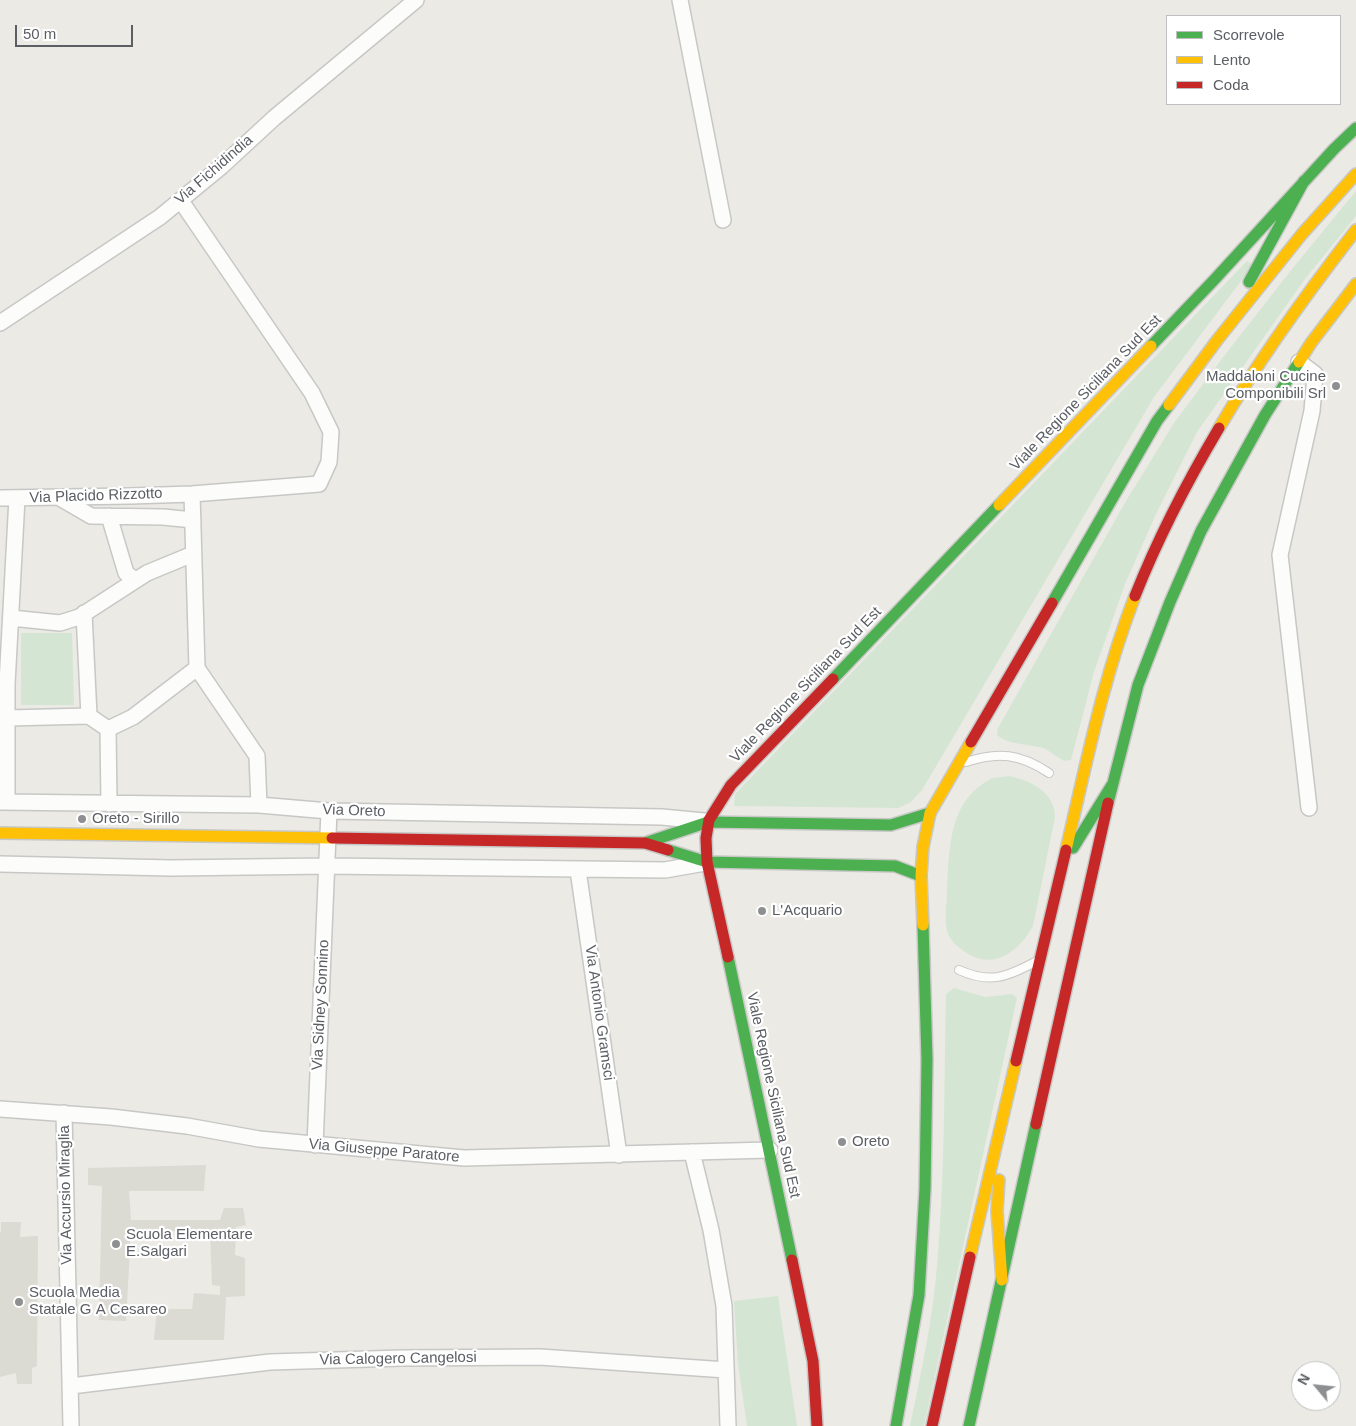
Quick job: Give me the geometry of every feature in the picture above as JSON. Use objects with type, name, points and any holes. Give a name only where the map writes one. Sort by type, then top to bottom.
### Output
[{"type":"street","name":"Via Fichidindia","points":[[0,324],[181,201],[274,118],[416,0]]},
{"type":"street","points":[[680,0],[723,220]]},
{"type":"street","name":"Viale Regione Siciliana Sud Est","points":[[817,1426],[819,1406],[813,1361],[734,968],[707,862],[704,842],[708,822],[731,785],[1208,287],[1304,181],[1356,128]]},
{"type":"street","points":[[896,1426],[919,1295],[925,1189],[927,1060],[921,876],[923,847],[930,813],[1157,421],[1218,339],[1302,234],[1356,174]]},
{"type":"street","points":[[1218,339],[1304,181]]},
{"type":"street","name":"Via Placido Rizzotto","points":[[0,498],[192,494],[319,484],[329,462],[331,432],[312,393],[181,201]]},
{"type":"street","points":[[932,1426],[1002,1114],[1057,881],[1108,675],[1138,588],[1170,519],[1211,440],[1263,355],[1315,281],[1356,230]]},
{"type":"street","points":[[1315,281],[1348,260]]},
{"type":"street","points":[[969,1426],[1112,785],[1138,685],[1170,602],[1201,531],[1243,453],[1311,343],[1356,284]]},
{"type":"street","points":[[1299,362],[1315,374],[1312,411],[1280,555],[1309,808]]},
{"type":"street","points":[[192,494],[197,668],[257,756],[259,805]]},
{"type":"street","points":[[59,497],[91,516],[164,517],[193,520]]},
{"type":"street","points":[[3,802],[17,498]]},
{"type":"street","points":[[109,516],[126,573],[135,580]]},
{"type":"street","points":[[11,618],[60,623],[84,613],[147,573],[193,554]]},
{"type":"street","points":[[84,613],[89,716]]},
{"type":"street","points":[[108,729],[133,717],[197,668]]},
{"type":"street","points":[[8,718],[89,716],[108,729]]},
{"type":"street","points":[[108,729],[109,804]]},
{"type":"street","points":[[1057,881],[1078,838],[1112,785]]},
{"type":"street","name":"Via Oreto","points":[[3,802],[259,805],[330,811],[662,817],[708,822]]},
{"type":"street","name":"Via Sidney Sonnino","points":[[315,1144],[330,811]]},
{"type":"street","points":[[645,842],[708,822],[891,826],[930,813]]},
{"type":"street","name":"Via Oreto","points":[[0,833],[645,842]]},
{"type":"street","points":[[645,842],[707,862]]},
{"type":"street","points":[[0,864],[171,868],[327,866],[665,870],[707,862],[895,866],[921,876]]},
{"type":"street","name":"Via Antonio Gramsci","points":[[578,870],[619,1155]]},
{"type":"street","name":"Via Giuseppe Paratore","points":[[0,1108],[111,1117],[187,1126],[259,1139],[464,1158],[770,1150]]},
{"type":"street","name":"Via Accursio Miraglia","points":[[64,1113],[72,1426]]},
{"type":"street","points":[[1002,1114],[997,1211],[1002,1280]]},
{"type":"street","points":[[692,1152],[711,1230],[724,1306],[728,1426]]},
{"type":"street","name":"Via Calogero Cangelosi","points":[[70,1386],[270,1362],[402,1358],[540,1356],[726,1370]]},
{"type":"lane","points":[[959,764],[1003,755],[1023,759],[1049,773]]},
{"type":"lane","points":[[959,970],[976,978],[992,978],[1012,974],[1039,960]]},
{"type":"shaded area","name":"Scuola Elementare E.Salgari","points":[[206,1165],[204,1191],[129,1191],[131,1220],[220,1220],[224,1208],[243,1208],[246,1225],[236,1227],[235,1255],[245,1258],[245,1296],[226,1297],[224,1340],[154,1340],[157,1309],[192,1309],[194,1293],[220,1295],[220,1286],[212,1285],[210,1232],[131,1230],[126,1321],[99,1320],[102,1186],[88,1185],[88,1168]]},
{"type":"shaded area","name":"Scuola Media Statale G A Cesareo","points":[[1,1222],[21,1222],[20,1237],[38,1236],[37,1366],[32,1368],[32,1384],[17,1384],[16,1373],[0,1377]]},
{"type":"green space","points":[[1356,191],[1356,216],[1305,279],[1197,432],[1156,514],[1125,584],[1094,672],[1071,760],[1064,761],[1043,748],[1007,741],[997,735],[998,728],[1126,501],[1174,423],[1292,269]]},
{"type":"green space","points":[[1247,261],[1253,265],[1154,397],[922,790],[911,802],[898,808],[734,806],[735,794]]},
{"type":"green space","points":[[21,633],[72,633],[74,705],[21,705]]},
{"type":"green space","points":[[1009,776],[1033,784],[1046,794],[1054,808],[1055,817],[1033,926],[1013,951],[995,959],[985,960],[975,957],[956,945],[947,931],[946,914],[950,846],[957,817],[963,804],[972,793],[991,779]]},
{"type":"green space","points":[[954,988],[985,997],[1012,994],[1017,998],[924,1426],[910,1426],[933,1305],[940,1231],[943,1163],[946,994]]},
{"type":"green space","points":[[778,1296],[797,1426],[747,1426],[738,1364],[734,1301]]},
{"type":"traffic: fast","points":[[1151,346],[1334,149],[1356,128]]},
{"type":"traffic: fast","points":[[1249,282],[1304,181]]},
{"type":"traffic: fast","points":[[1108,803],[1138,685],[1170,602],[1201,531],[1265,415],[1299,362]]},
{"type":"traffic: fast","points":[[1052,603],[1157,421],[1169,405]]},
{"type":"traffic: fast","points":[[833,679],[999,505]]},
{"type":"traffic: fast","points":[[1073,848],[1112,785]]},
{"type":"traffic: fast","points":[[645,843],[708,822],[891,825],[930,813]]},
{"type":"traffic: fast","points":[[668,850],[707,862],[895,866],[921,876]]},
{"type":"traffic: fast","points":[[896,1426],[919,1295],[925,1189],[927,1060],[923,925]]},
{"type":"traffic: fast","points":[[728,957],[792,1260]]},
{"type":"traffic: fast","points":[[969,1426],[1036,1124]]},
{"type":"traffic: slow","points":[[1169,405],[1218,339],[1302,234],[1356,174]]},
{"type":"traffic: slow","points":[[1219,428],[1284,326],[1356,230]]},
{"type":"traffic: slow","points":[[1299,362],[1311,343],[1356,284]]},
{"type":"traffic: slow","points":[[999,505],[1151,346]]},
{"type":"traffic: slow","points":[[1066,850],[1104,690],[1135,596]]},
{"type":"traffic: slow","points":[[923,925],[921,876],[923,847],[930,813],[971,742]]},
{"type":"traffic: slow","points":[[0,833],[332,838]]},
{"type":"traffic: slow","points":[[970,1257],[1016,1061]]},
{"type":"traffic: slow","points":[[999,1180],[997,1211],[1002,1280]]},
{"type":"traffic: jam","points":[[1135,596],[1153,553],[1219,428]]},
{"type":"traffic: jam","points":[[971,742],[1052,603]]},
{"type":"traffic: jam","points":[[728,957],[707,862],[706,838],[709,820],[731,785],[833,679]]},
{"type":"traffic: jam","points":[[1036,1124],[1108,803]]},
{"type":"traffic: jam","points":[[332,838],[645,843],[668,850]]},
{"type":"traffic: jam","points":[[1016,1061],[1066,850]]},
{"type":"traffic: jam","points":[[932,1426],[970,1257]]},
{"type":"traffic: jam","points":[[792,1260],[813,1361],[817,1426]]},
{"type":"place","name":"Maddaloni Cucine Componibili Srl","points":[[1336,386]]},
{"type":"place","name":"Oreto - Sirillo","points":[[82,819]]},
{"type":"place","name":"L'Acquario","points":[[762,911]]},
{"type":"place","name":"Oreto","points":[[842,1142]]},
{"type":"place","name":"Scuola Elementare E.Salgari","points":[[116,1244]]},
{"type":"place","name":"Scuola Media Statale G A Cesareo","points":[[19,1302]]}]
